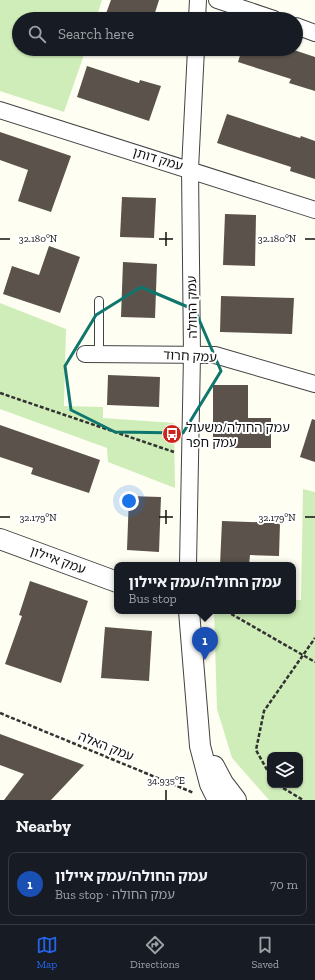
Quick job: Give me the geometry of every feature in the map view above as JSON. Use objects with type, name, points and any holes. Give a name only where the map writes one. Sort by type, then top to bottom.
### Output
[{"type":"street","points":[[197,12],[198,0]]},
{"type":"street","points":[[217,0],[253,12]]},
{"type":"street","points":[[303,28],[315,32]]},
{"type":"street","name":"עמק החולה","points":[[188,562],[192,458],[190,169],[196,56]]},
{"type":"street","name":"עמק דותן","points":[[0,110],[190,169],[315,210]]},
{"type":"street","name":"עמק חרוד","points":[[92,354],[215,355],[315,384]]},
{"type":"street","name":"עמק איילון","points":[[0,539],[114,581]]},
{"type":"street","points":[[189,614],[198,731],[204,766],[212,791],[209,798]]},
{"type":"street","points":[[198,731],[223,782],[236,800]]},
{"type":"lane","points":[[92,354],[99,301]]},
{"type":"path","points":[[0,393],[192,458]]},
{"type":"path","points":[[231,614],[315,662]]},
{"type":"path","points":[[267,770],[256,750],[264,712],[315,638]]},
{"type":"path","name":"עמק האלה","points":[[0,713],[209,798]]},
{"type":"path","points":[[283,788],[303,800]]},
{"type":"highlighted area","points":[[141,287],[195,310],[221,371],[183,433],[115,432],[71,410],[65,366],[96,315]]},
{"type":"green space","points":[[0,0],[102,0],[98,12],[12,12],[12,56],[84,56],[64,112],[0,91]]},
{"type":"green space","points":[[0,303],[66,329],[64,406],[103,407],[103,418],[174,423],[175,488],[108,462],[107,448],[0,409]]},
{"type":"green space","points":[[303,489],[315,492],[315,800],[269,800],[232,758],[217,709],[214,614],[296,614],[296,600],[301,600]]},
{"type":"building","points":[[111,0],[159,0],[155,12],[107,12]]},
{"type":"building","points":[[303,53],[315,57],[315,91],[289,83],[291,79],[238,62],[240,56],[303,56]]},
{"type":"building","points":[[87,66],[139,83],[140,80],[161,86],[149,121],[77,97]]},
{"type":"building","points":[[227,114],[300,138],[301,136],[315,141],[315,179],[290,171],[291,167],[217,143]]},
{"type":"building","points":[[0,132],[71,156],[51,212],[18,201],[28,170],[0,160]]},
{"type":"building","points":[[122,197],[156,198],[154,238],[120,237]]},
{"type":"building","points":[[225,214],[256,215],[255,266],[223,265]]},
{"type":"building","points":[[49,246],[80,257],[60,313],[3,294],[12,266],[39,275]]},
{"type":"building","points":[[123,262],[157,264],[155,318],[121,317]]},
{"type":"building","points":[[221,296],[294,298],[292,334],[220,332]]},
{"type":"building","points":[[108,375],[160,377],[159,407],[107,405]]},
{"type":"building","points":[[213,385],[248,385],[248,418],[271,418],[271,448],[213,448]]},
{"type":"building","points":[[312,419],[315,420],[315,462],[300,457]]},
{"type":"building","points":[[0,425],[100,460],[89,493],[31,474],[33,468],[0,457]]},
{"type":"building","points":[[129,496],[161,497],[159,552],[127,550]]},
{"type":"building","points":[[222,521],[280,523],[279,556],[250,555],[249,562],[220,562]]},
{"type":"building","points":[[30,581],[88,601],[61,683],[5,664],[22,616],[19,615]]},
{"type":"building","points":[[105,627],[152,631],[149,681],[101,678]]},
{"type":"building","points":[[0,734],[84,765],[51,800],[4,800],[24,774],[0,765]]},
{"type":"place","name":"עמק החולה/משעול עמק חפר","points":[[172,434]]},
{"type":"place","name":"עמק החולה/עמק איילון","points":[[205,660]]}]
